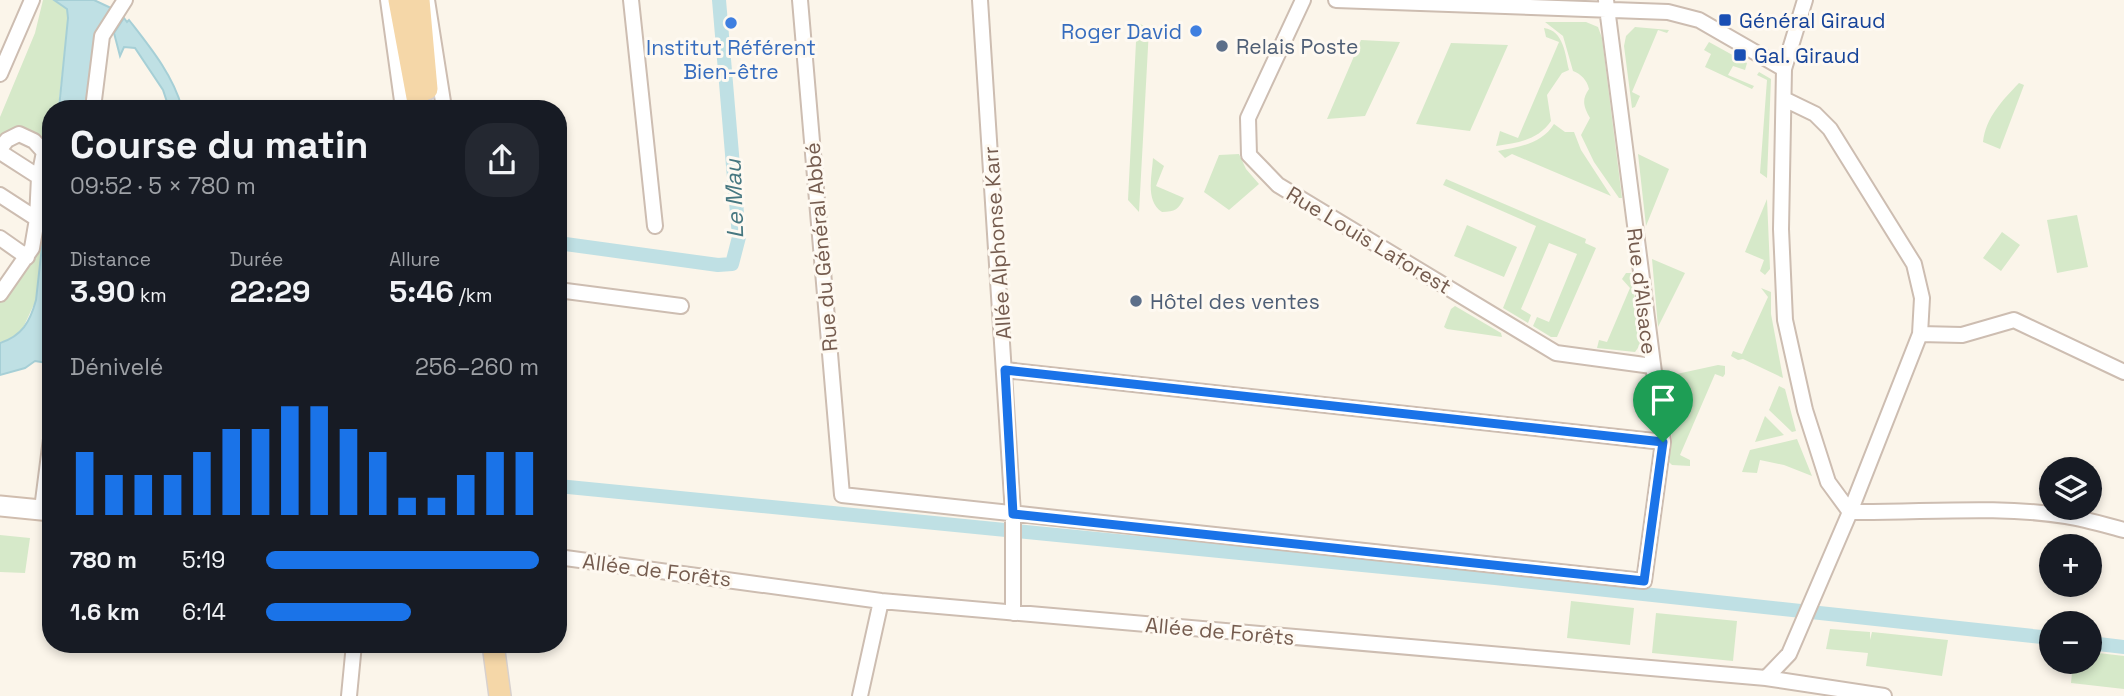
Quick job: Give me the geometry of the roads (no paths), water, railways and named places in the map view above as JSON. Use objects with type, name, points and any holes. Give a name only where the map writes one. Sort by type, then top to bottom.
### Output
[{"type":"main road","points":[[399,0],[418,100]]},
{"type":"main road","points":[[419,0],[427,100]]},
{"type":"main road","points":[[0,506],[42,510]]},
{"type":"main road","points":[[494,653],[500,696]]},
{"type":"street","points":[[0,74],[32,0]]},
{"type":"street","points":[[388,0],[402,100]]},
{"type":"street","points":[[427,0],[443,100]]},
{"type":"street","points":[[631,0],[655,226]]},
{"type":"street","name":"Rue du Général Abbé","points":[[800,0],[842,495],[1013,515]]},
{"type":"street","name":"Allée Alphonse Karr","points":[[981,0],[1013,515],[1013,613]]},
{"type":"street","name":"Rue Louis Laforest","points":[[1303,0],[1248,118],[1249,155],[1278,185],[1556,353],[1652,366]]},
{"type":"street","points":[[1336,0],[1607,5],[1668,12],[1699,20],[1784,69]]},
{"type":"street","points":[[1805,0],[1784,69],[1781,251],[1785,320],[1805,410],[1828,482],[1850,512]]},
{"type":"street","name":"Rue d'Alsace","points":[[1013,515],[1644,581],[1663,442],[1607,5]]},
{"type":"street","points":[[94,100],[102,36],[121,6]]},
{"type":"street","points":[[1766,678],[1789,654],[1850,512],[1920,334],[1922,298],[1914,264],[1830,130],[1815,114],[1784,99]]},
{"type":"street","points":[[39,177],[0,151],[8,140],[19,134],[34,141],[42,150]]},
{"type":"street","points":[[2,287],[32,248],[42,162]]},
{"type":"street","points":[[0,195],[37,219]]},
{"type":"street","points":[[0,238],[27,257]]},
{"type":"street","points":[[567,291],[681,306]]},
{"type":"street","points":[[1920,334],[1962,335],[2014,320],[2124,372]]},
{"type":"street","points":[[1005,370],[1663,442]]},
{"type":"street","points":[[1850,512],[2006,512],[2066,516],[2124,530]]},
{"type":"street","name":"Allée de Forêts","points":[[567,558],[881,601],[1766,678],[1884,696]]},
{"type":"street","points":[[860,696],[881,601]]},
{"type":"street","points":[[349,696],[353,653]]},
{"type":"water","points":[[54,0],[94,0],[111,8],[97,34],[87,100],[60,100],[67,9]]},
{"type":"water","points":[[124,18],[127,22],[129,20],[160,62],[179,100],[166,100],[163,90],[135,48],[124,47],[120,56],[114,33]]},
{"type":"water","points":[[42,246],[42,362],[35,361],[25,368],[0,375],[0,343],[24,327],[36,300]]},
{"type":"waterway","name":"Le Mau","points":[[567,244],[718,265],[732,264],[739,237],[719,0]]},
{"type":"waterway","points":[[567,487],[1495,578],[2039,637]]},
{"type":"waterway","points":[[2102,644],[2124,647]]},
{"type":"place","name":"Général Giraud","points":[[1725,20]]},
{"type":"place","name":"Institut Référent Bien-être","points":[[731,23]]},
{"type":"place","name":"Roger David","points":[[1196,31]]},
{"type":"place","name":"Relais Poste","points":[[1222,46]]},
{"type":"place","name":"Gal. Giraud","points":[[1740,55]]},
{"type":"place","name":"Hôtel des ventes","points":[[1136,301]]}]
